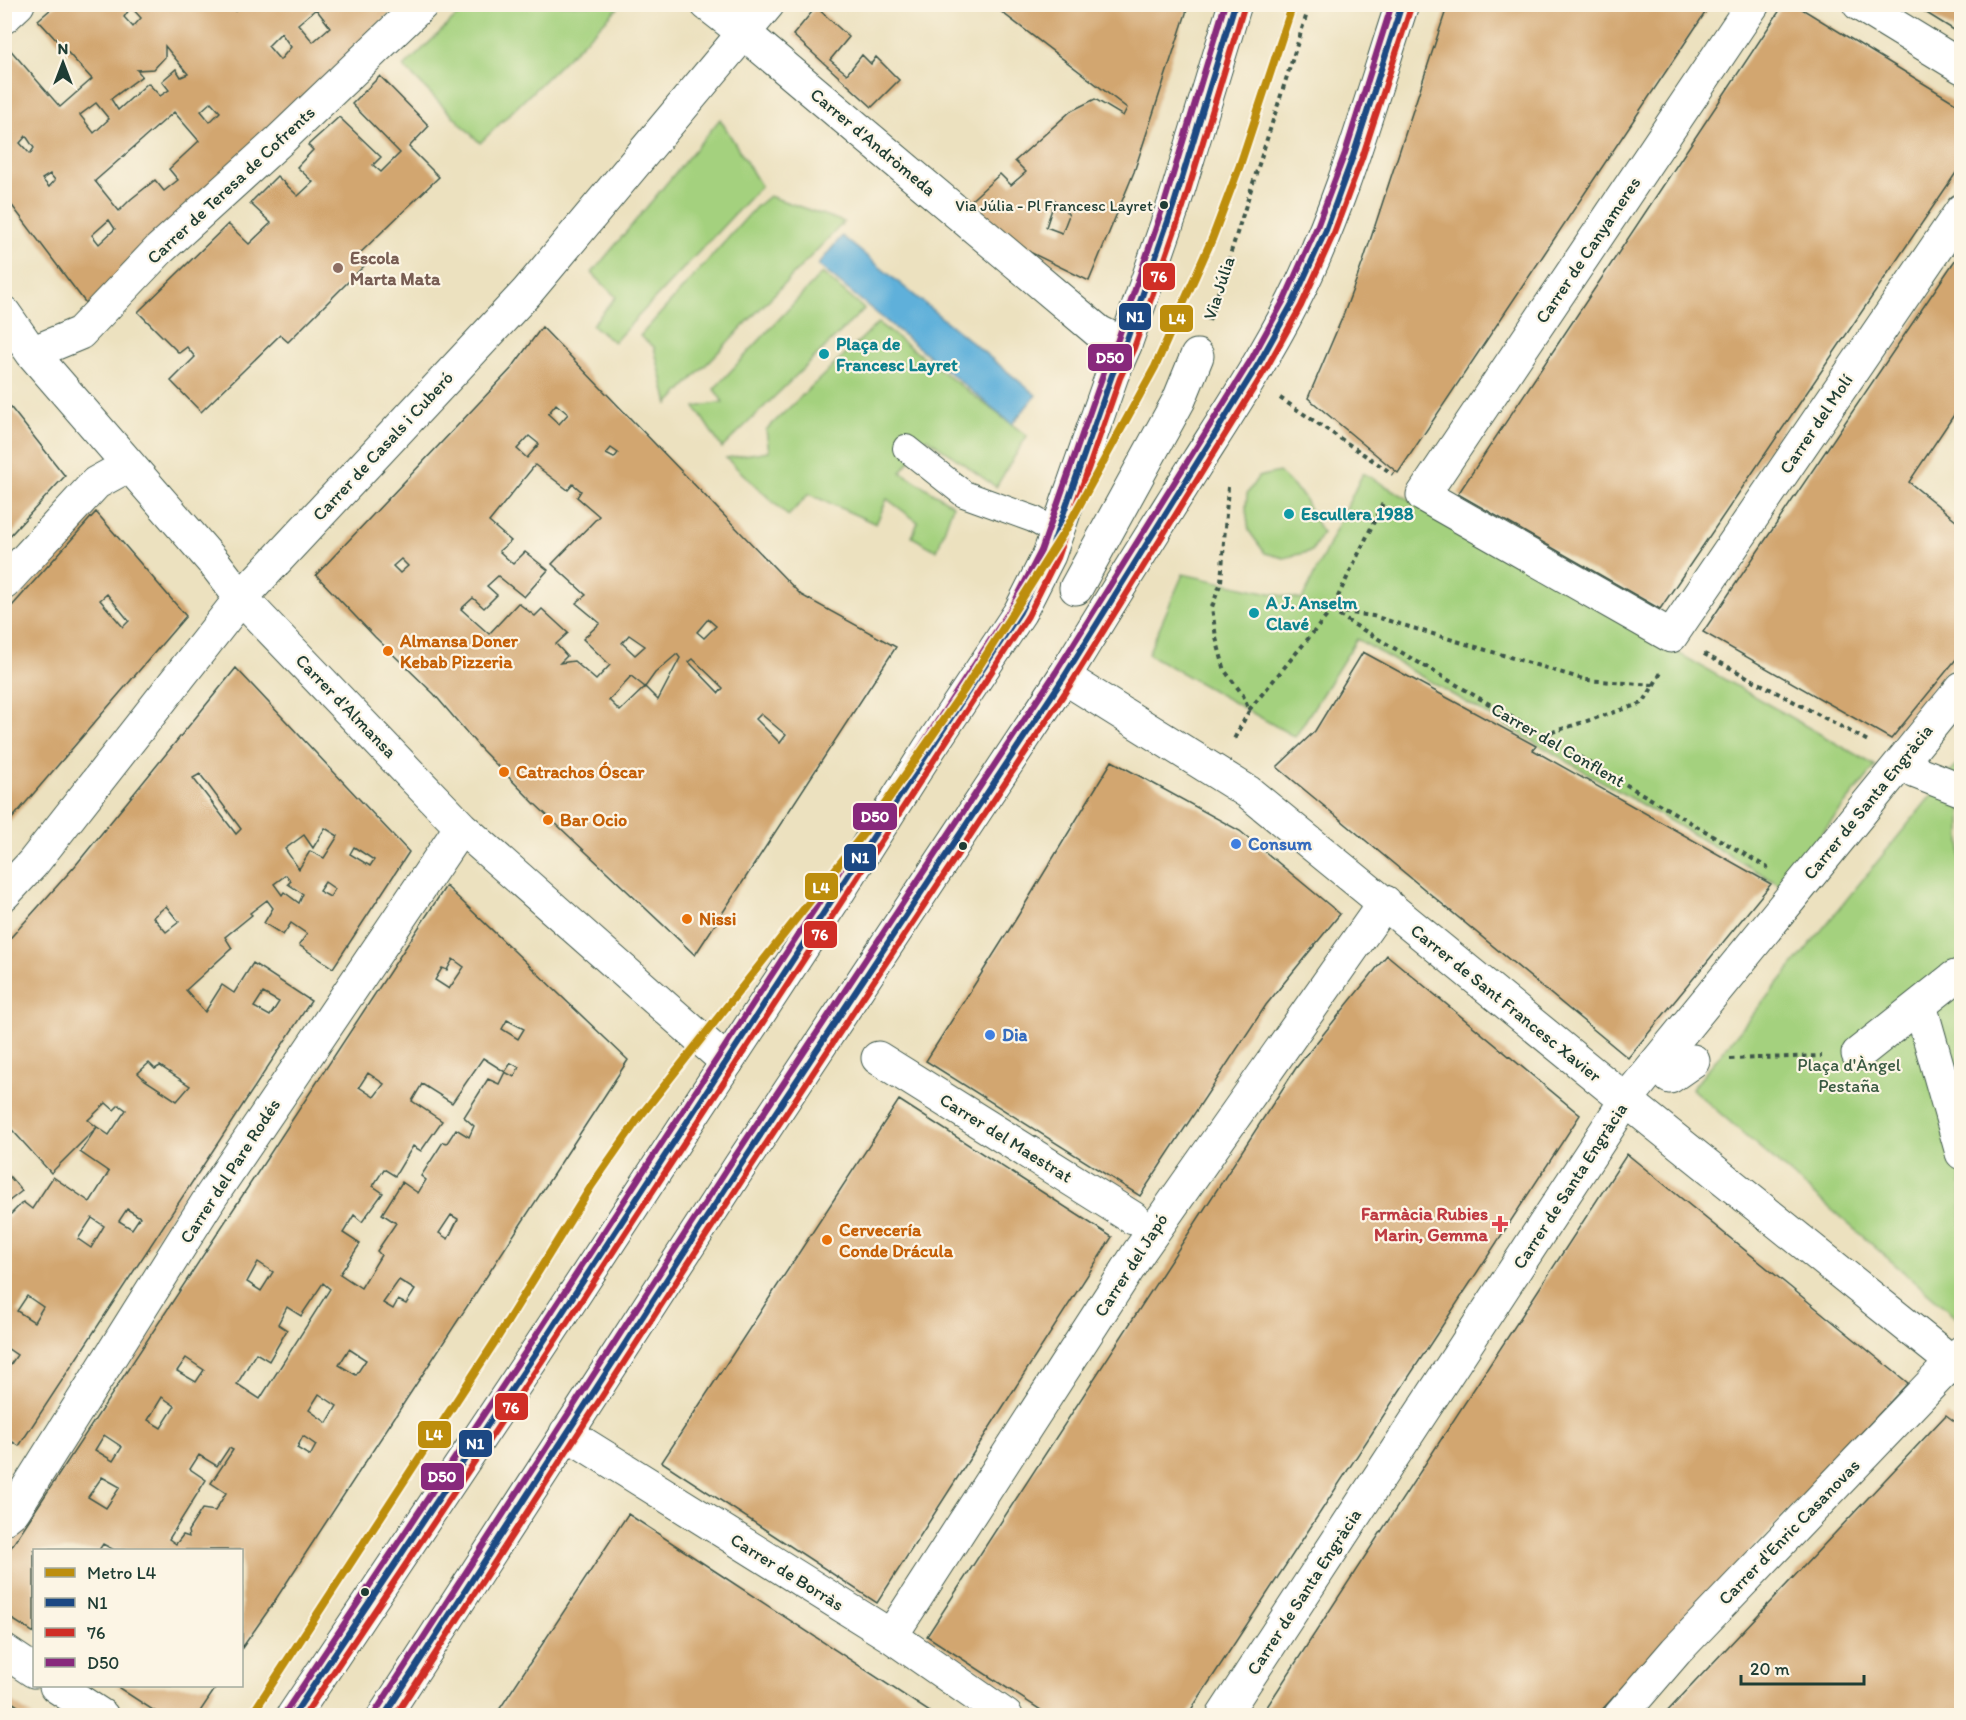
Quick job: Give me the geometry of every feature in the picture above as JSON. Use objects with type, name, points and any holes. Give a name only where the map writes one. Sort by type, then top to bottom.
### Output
[{"type":"street","points":[[4,17],[18,4]]},
{"type":"street","name":"Carrer de Teresa de Cofrents","points":[[32,353],[80,333],[159,250],[279,141],[422,4]]},
{"type":"street","name":"Carrer d'Andròmeda","points":[[708,4],[1099,332],[1125,345]]},
{"type":"street","name":"Carrer de Casals i Cuberó","points":[[4,894],[33,863],[242,598],[527,292],[768,4]]},
{"type":"street","points":[[293,1716],[536,1353],[1020,612],[1049,555],[1125,345],[1174,204],[1235,4]]},
{"type":"street","points":[[384,1716],[740,1166],[1064,677],[1251,378],[1293,303],[1323,239],[1402,4]]},
{"type":"street","name":"Carrer de Canyameres","points":[[1423,495],[1753,4]]},
{"type":"street","points":[[1859,4],[1962,67]]},
{"type":"street","name":"Carrer del Molí","points":[[1671,636],[1962,210]]},
{"type":"street","name":"Carrer d'Almansa","points":[[4,313],[32,353],[242,598],[460,827],[727,1062]]},
{"type":"street","points":[[1076,588],[1179,400],[1197,356]]},
{"type":"street","points":[[4,583],[96,483],[129,465]]},
{"type":"street","points":[[1423,495],[1671,636]]},
{"type":"street","name":"Carrer de Sant Francesc Xavier","points":[[1064,677],[1248,792],[1626,1100],[1958,1361]]},
{"type":"street","name":"Carrer de Santa Engràcia","points":[[1224,1716],[1626,1100],[1962,688]]},
{"type":"street","points":[[1916,772],[1962,790]]},
{"type":"street","name":"Carrer del Pare Rodés","points":[[4,1518],[14,1510],[219,1185],[460,827]]},
{"type":"street","name":"Carrer del Japó","points":[[891,1636],[1138,1252],[1384,902]]},
{"type":"street","points":[[1858,1054],[1954,977],[1962,975]]},
{"type":"street","points":[[1920,1005],[1962,1153]]},
{"type":"street","name":"Carrer del Maestrat","points":[[878,1058],[1133,1218]]},
{"type":"street","name":"Carrer d'Enric Casanovas","points":[[1620,1716],[1676,1652],[1958,1361]]},
{"type":"street","name":"Carrer de Borràs","points":[[566,1433],[891,1636],[1006,1716]]},
{"type":"street","points":[[4,1651],[33,1670]]},
{"type":"street","points":[[58,1687],[102,1716]]},
{"type":"lane","points":[[906,448],[964,494],[1033,519],[1056,532]]},
{"type":"path","name":"Via Júlia","points":[[1197,356],[1310,4]]},
{"type":"path","points":[[1277,396],[1423,495]]},
{"type":"path","points":[[1228,485],[1221,582],[1212,607],[1216,638],[1225,671],[1243,696],[1249,711]]},
{"type":"path","points":[[1233,741],[1249,711],[1331,611],[1386,499]]},
{"type":"path","points":[[1331,611],[1373,616],[1586,680],[1654,685]]},
{"type":"path","name":"Carrer del Conflent","points":[[1331,611],[1775,872]]},
{"type":"path","points":[[1543,735],[1643,703],[1666,664],[1671,649],[1671,636]]},
{"type":"path","points":[[1700,652],[1878,746]]},
{"type":"path","points":[[1682,1069],[1858,1054]]},
{"type":"green space","points":[[468,5],[615,5],[618,8],[480,143],[404,67]]},
{"type":"green space","points":[[720,119],[761,186],[614,342],[592,325],[616,297],[592,273]]},
{"type":"green space","points":[[769,196],[844,222],[668,404],[654,347],[640,336],[756,207]]},
{"type":"green space","points":[[822,273],[864,309],[722,448],[695,407],[723,402],[714,389]]},
{"type":"green space","points":[[878,323],[1027,436],[996,487],[927,438],[901,472],[953,505],[937,551],[912,537],[918,522],[887,499],[876,524],[809,494],[788,516],[726,458],[769,451],[766,430]]},
{"type":"green space","points":[[1279,472],[1303,496],[1322,533],[1312,551],[1284,558],[1265,553],[1249,531],[1246,509],[1247,494],[1258,477]]},
{"type":"green space","points":[[1363,473],[1876,766],[1780,885],[1357,639],[1295,737],[1148,654],[1183,574],[1302,600]]},
{"type":"green space","name":"Plaça d'Àngel Pestaña","points":[[1961,759],[1961,1313],[1957,1318],[1692,1089]]},
{"type":"water","points":[[842,236],[1036,395],[1012,424],[818,265]]},
{"type":"building","points":[[57,4],[230,4],[236,11],[242,4],[399,4],[91,310],[4,195],[4,48],[7,46],[60,107],[92,79],[38,20]],"holes":[[[131,7],[141,18],[133,27],[124,17]],[[316,9],[330,27],[313,42],[298,24]],[[281,33],[291,47],[280,60],[268,46]],[[165,46],[188,74],[181,77],[176,69],[162,81],[169,90],[160,96],[148,83],[118,110],[111,99],[142,76],[137,70],[154,69],[165,57]],[[211,102],[220,112],[210,122],[201,111]],[[96,103],[109,119],[94,133],[80,115]],[[174,112],[199,141],[169,169],[178,180],[164,191],[155,180],[119,211],[95,181]],[[26,136],[34,148],[30,154],[20,143]],[[50,174],[55,180],[49,187],[42,179]],[[109,220],[115,229],[99,244],[92,235]]]},
{"type":"building","points":[[991,4],[1189,4],[1134,172],[1089,281],[999,237],[965,206],[1000,174],[1011,185],[1026,172],[1015,161],[1071,111],[1095,99],[1123,116],[1127,108]],"holes":[[[1055,200],[1069,215],[1062,233],[1046,227]]]},
{"type":"building","points":[[1448,4],[1711,4],[1398,473],[1308,398],[1343,316],[1364,259]]},
{"type":"building","points":[[1784,4],[1794,4],[1962,107],[1962,164],[1660,609],[1458,494]]},
{"type":"building","points":[[1912,4],[1962,4],[1962,35],[1954,30]]},
{"type":"building","points":[[816,7],[849,37],[830,60],[847,74],[862,55],[871,64],[876,57],[899,80],[872,107],[793,35]]},
{"type":"building","points":[[380,76],[429,126],[409,147],[439,177],[358,255],[366,264],[288,342],[280,335],[201,412],[171,381],[195,357],[187,347],[179,353],[138,312],[228,224],[249,244],[271,223],[250,203],[277,176],[298,196],[313,182],[297,167],[313,150],[308,145],[339,117],[381,157],[373,165],[381,172],[400,153],[352,104]]},
{"type":"building","points":[[1962,250],[1962,403],[1909,482],[1962,525],[1962,652],[1891,739],[1703,632]]},
{"type":"building","points":[[542,327],[801,595],[896,647],[695,955],[535,804],[480,748],[434,694],[316,575],[511,369]],"holes":[[[556,404],[568,414],[559,424],[548,414]],[[529,436],[539,444],[527,458],[517,449]],[[611,448],[618,453],[614,458],[606,454]],[[535,465],[568,490],[573,484],[581,491],[577,497],[599,516],[552,564],[586,595],[576,603],[600,623],[583,639],[610,665],[596,680],[574,661],[560,663],[567,656],[556,644],[568,633],[542,609],[535,616],[518,603],[489,634],[461,609],[473,598],[484,608],[497,595],[487,586],[498,576],[524,597],[548,570],[525,552],[513,564],[499,551],[511,541],[489,522]],[[401,559],[408,566],[400,573],[393,566]],[[708,619],[716,626],[704,638],[697,632]],[[629,635],[645,646],[635,655],[622,643]],[[677,654],[680,658],[658,700],[645,687],[655,673]],[[693,659],[723,688],[719,693],[689,662]],[[631,676],[645,687],[620,711],[609,700]],[[761,714],[786,735],[780,743],[756,719]]]},
{"type":"building","points":[[4,399],[65,476],[4,542],[4,465],[8,462],[4,458]]},
{"type":"building","points":[[96,512],[186,616],[4,828],[4,615]],"holes":[[[107,594],[129,621],[123,627],[100,600]]]},
{"type":"building","points":[[1363,652],[1536,746],[1533,750],[1771,884],[1628,1058],[1277,767],[1315,731]]},
{"type":"building","points":[[236,668],[409,852],[333,968],[299,945],[307,934],[291,923],[283,935],[264,923],[273,908],[267,900],[225,937],[232,948],[186,990],[205,1012],[222,985],[234,993],[253,963],[311,1001],[19,1446],[4,1436],[4,1370],[6,1371],[17,1355],[4,1346],[4,1221],[23,1202],[32,1209],[53,1177],[90,1202],[109,1172],[80,1152],[97,1127],[51,1173],[4,1121],[4,945],[75,866]],"holes":[[[200,774],[241,829],[236,834],[193,778]],[[325,828],[338,836],[324,858],[310,851],[299,869],[285,849],[304,835],[313,848]],[[354,847],[374,860],[370,866],[350,854]],[[286,875],[291,881],[288,884],[303,894],[299,903],[284,892],[282,895],[274,884]],[[325,882],[335,889],[330,897],[319,891]],[[166,906],[179,922],[166,932],[153,917]],[[263,993],[279,1002],[270,1016],[254,1007]],[[149,1063],[155,1069],[160,1066],[190,1086],[177,1101],[138,1073]],[[106,1103],[114,1110],[119,1105],[126,1110],[109,1135],[88,1120]],[[127,1209],[140,1217],[132,1229],[119,1221]],[[92,1218],[104,1226],[91,1248],[78,1239]],[[27,1296],[43,1307],[34,1322],[17,1311]]]},
{"type":"building","points":[[1112,761],[1240,831],[1340,914],[1266,1005],[1140,1196],[926,1061]]},
{"type":"building","points":[[446,886],[628,1060],[243,1647],[243,1549],[112,1549],[103,1544],[100,1549],[33,1549],[33,1632],[4,1614],[4,1558]],"holes":[[[453,959],[464,967],[449,989],[435,980],[442,968],[447,970]],[[507,1020],[524,1029],[518,1039],[502,1029]],[[483,1058],[505,1072],[499,1084],[488,1079],[464,1117],[474,1126],[469,1137],[456,1129],[447,1143],[443,1142],[421,1176],[426,1180],[418,1193],[402,1182],[382,1214],[396,1223],[377,1251],[381,1255],[361,1288],[340,1274],[360,1244],[343,1233],[354,1215],[362,1222],[383,1193],[373,1186],[384,1169],[395,1176],[413,1146],[421,1151],[442,1121],[412,1101],[422,1084],[452,1103]],[[511,1063],[519,1067],[514,1077],[505,1072]],[[368,1073],[384,1084],[374,1097],[359,1087]],[[451,1215],[458,1219],[448,1239],[439,1233]],[[258,1262],[273,1272],[261,1291],[247,1282]],[[399,1280],[415,1290],[406,1304],[398,1300],[393,1309],[383,1303]],[[323,1283],[330,1289],[260,1399],[237,1384],[256,1353],[269,1361],[287,1330],[278,1324],[287,1307],[301,1316]],[[349,1349],[366,1360],[356,1375],[339,1365]],[[186,1358],[204,1370],[196,1382],[177,1371]],[[319,1394],[337,1406],[327,1423],[309,1410]],[[162,1397],[175,1406],[161,1428],[148,1420]],[[104,1435],[122,1447],[113,1461],[95,1450]],[[303,1436],[316,1445],[310,1456],[297,1448]],[[229,1448],[233,1450],[211,1483],[226,1493],[215,1511],[202,1509],[188,1531],[189,1537],[183,1535],[176,1544],[169,1539],[206,1480],[190,1469],[199,1455],[217,1466]],[[102,1477],[120,1487],[106,1508],[88,1497]]]},
{"type":"building","points":[[1387,955],[1580,1115],[1187,1716],[1050,1716],[927,1636],[1296,1068]]},
{"type":"building","points":[[899,1100],[1112,1237],[877,1603],[662,1462]]},
{"type":"building","points":[[1627,1154],[1908,1383],[1596,1716],[1261,1716]]},
{"type":"building","points":[[4,1170],[22,1191],[4,1205]]},
{"type":"building","points":[[1946,1415],[1962,1427],[1962,1716],[1663,1716]]},
{"type":"building","points":[[628,1514],[721,1575],[936,1716],[495,1716]]},
{"type":"building","points":[[118,1687],[216,1687],[197,1716],[162,1716]]},
{"type":"building","points":[[4,1697],[33,1716],[4,1716]]},
{"type":"metro line","name":"L4","points":[[251,1716],[496,1340],[592,1185],[638,1119],[871,824],[964,690],[1068,526],[1155,367],[1212,239],[1240,165],[1293,4]]},
{"type":"transit line","name":"D50","points":[[286,1711],[528,1348],[1012,607],[1041,551],[1104,372],[1117,342],[1165,201],[1225,4]]},
{"type":"transit line","name":"N1","points":[[293,1716],[536,1353],[1020,612],[1049,555],[1112,375],[1125,345],[1174,204],[1235,4]]},
{"type":"transit line","name":"D50","points":[[376,1711],[732,1161],[1056,672],[1252,358],[1285,298],[1317,227],[1345,153],[1392,4]]},
{"type":"transit line","name":"N1","points":[[384,1716],[740,1166],[1064,677],[1259,363],[1293,302],[1326,230],[1353,156],[1402,4]]},
{"type":"transit line","name":"76","points":[[304,1716],[544,1358],[1028,616],[1057,558],[1120,378],[1134,348],[1183,207],[1244,7]]},
{"type":"transit line","name":"76","points":[[395,1716],[748,1171],[1072,682],[1267,367],[1301,306],[1334,233],[1362,158],[1411,7]]},
{"type":"place","name":"Via Júlia - Pl Francesc Layret","points":[[1164,205]]},
{"type":"place","name":"Escola Marta Mata","points":[[338,268]]},
{"type":"place","name":"Plaça de Francesc Layret","points":[[824,354]]},
{"type":"place","name":"Escullera 1988","points":[[1289,514]]},
{"type":"place","name":"A J. Anselm Clavé","points":[[1254,613]]},
{"type":"place","name":"Almansa Doner Kebab Pizzeria","points":[[388,651]]},
{"type":"place","name":"Catrachos Óscar","points":[[504,772]]},
{"type":"place","name":"Bar Ocio","points":[[548,820]]},
{"type":"place","name":"Consum","points":[[1236,844]]},
{"type":"place","name":"Nissi","points":[[687,919]]},
{"type":"place","name":"Dia","points":[[990,1035]]},
{"type":"place","name":"Farmàcia Rubies Marin, Gemma","points":[[1500,1224]]},
{"type":"place","name":"Cervecería Conde Drácula","points":[[827,1240]]}]
